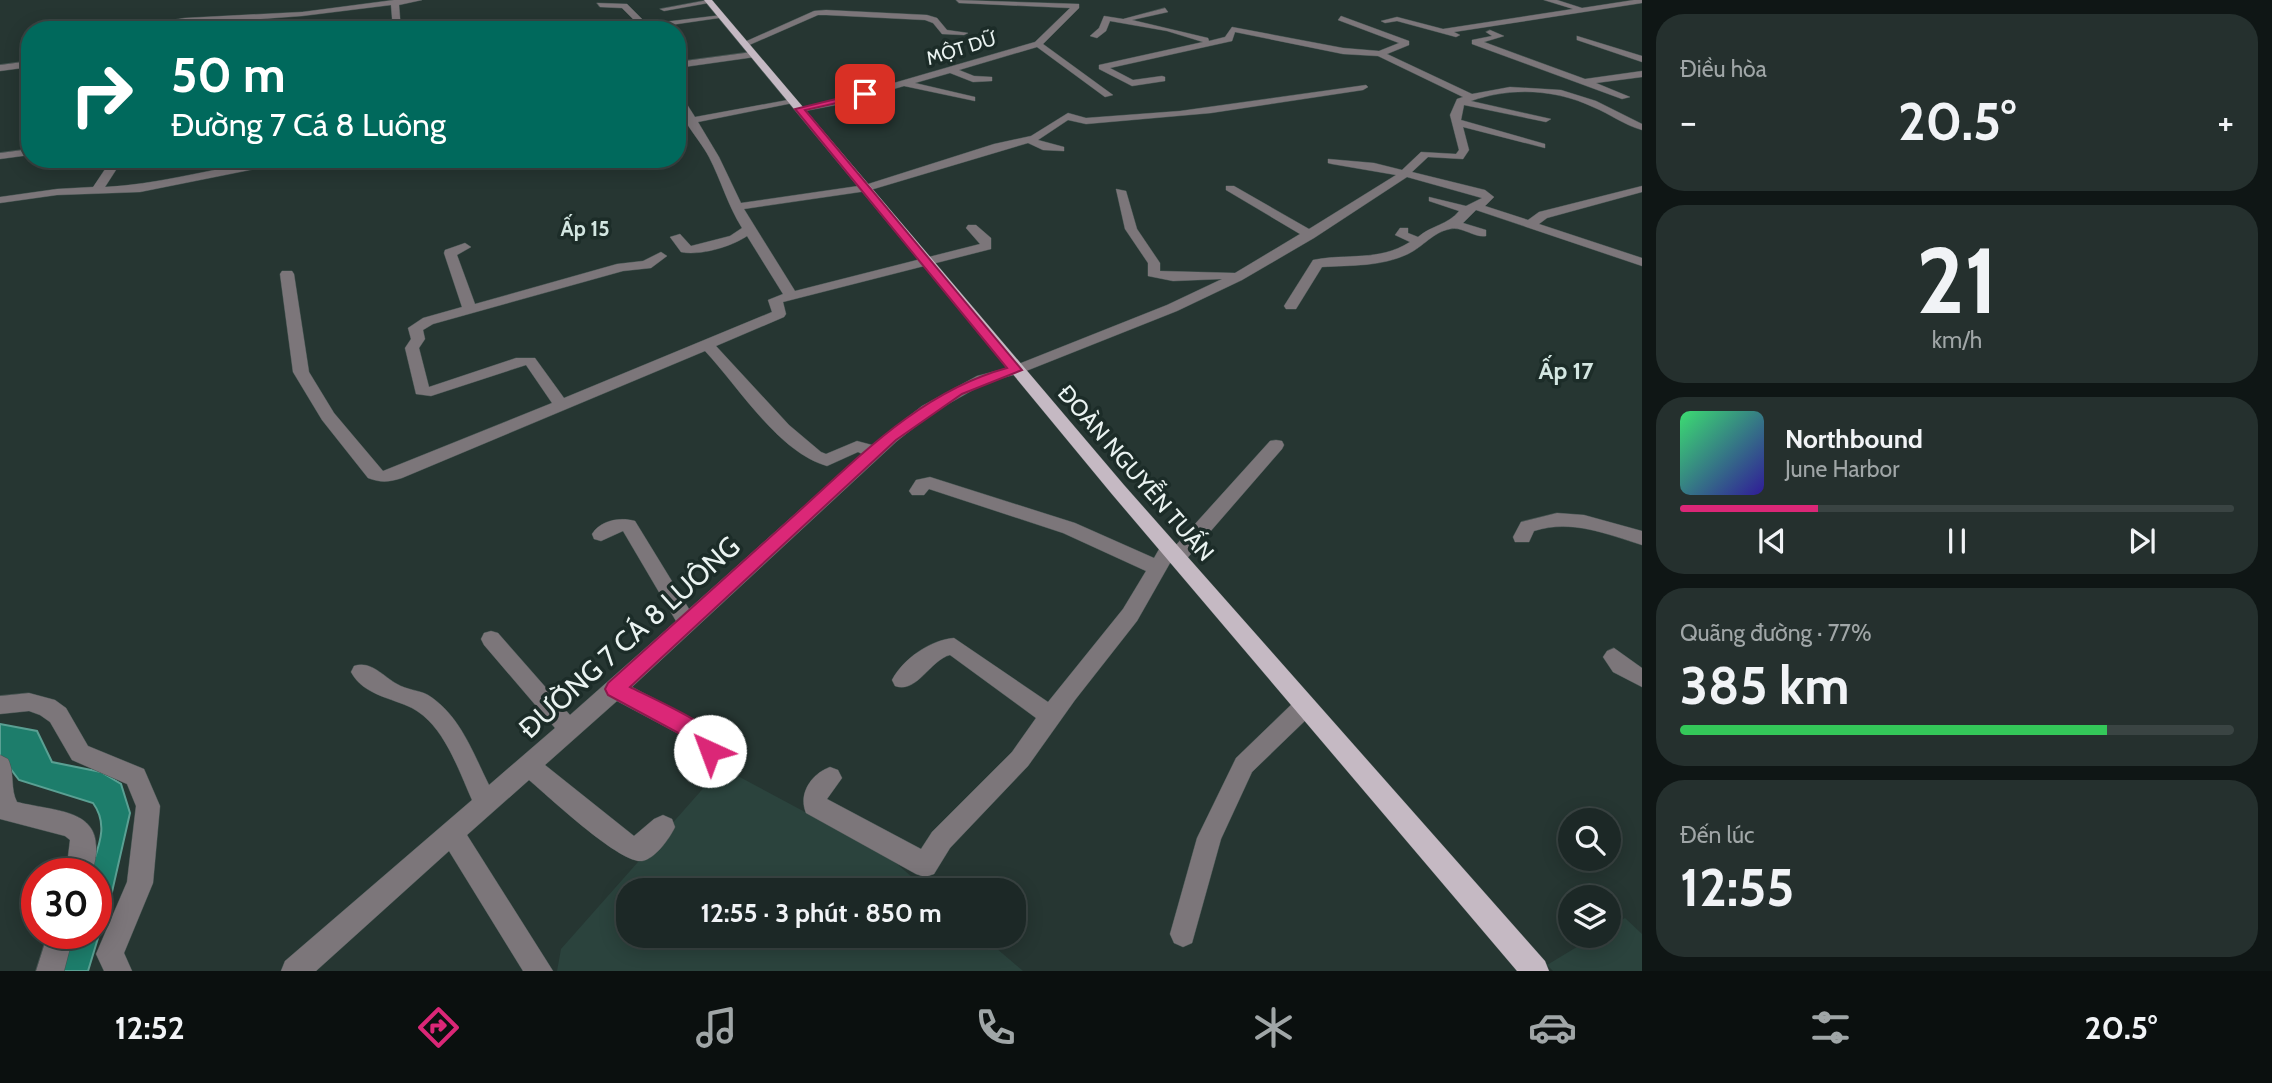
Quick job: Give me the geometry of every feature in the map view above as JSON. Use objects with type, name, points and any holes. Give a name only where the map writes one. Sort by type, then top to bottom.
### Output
[{"type":"main road","name":"ĐOÀN NGUYỄN TUẤN","points":[[709,1],[867,188],[1167,558],[1304,707],[1535,971]]},
{"type":"street","points":[[192,21],[302,14],[341,4],[418,0]]},
{"type":"street","points":[[1548,0],[1588,11]]},
{"type":"street","points":[[1620,0],[1638,2]]},
{"type":"street","points":[[664,9],[709,1]]},
{"type":"street","points":[[959,1],[1075,4],[1088,8]]},
{"type":"street","points":[[395,2],[396,21]]},
{"type":"street","points":[[1446,31],[1638,2]]},
{"type":"street","name":"MỘT DỮ","points":[[690,121],[796,105],[903,83],[1038,44],[1075,4]]},
{"type":"street","points":[[600,5],[624,6],[640,21]]},
{"type":"street","points":[[1124,20],[1165,10]]},
{"type":"street","points":[[686,63],[748,50],[817,13],[877,12],[931,18],[945,32],[964,33]]},
{"type":"street","points":[[1094,36],[1103,29],[1103,14],[1212,42]]},
{"type":"street","points":[[686,21],[722,17]]},
{"type":"street","points":[[1341,18],[1406,43],[1380,54]]},
{"type":"street","points":[[1385,21],[1400,19],[1446,31],[1625,97]]},
{"type":"street","points":[[1161,79],[1132,83],[1102,67],[1229,39],[1232,29],[1343,51],[1380,54],[1466,99],[1546,119]]},
{"type":"street","points":[[1475,42],[1500,36],[1490,32]]},
{"type":"street","points":[[1580,38],[1642,59]]},
{"type":"street","points":[[1038,44],[1108,95]]},
{"type":"street","points":[[0,68],[21,65]]},
{"type":"street","points":[[951,70],[973,79],[989,79]]},
{"type":"street","points":[[1541,146],[1457,122],[1455,115],[1466,99],[1642,74]]},
{"type":"street","points":[[903,83],[972,99]]},
{"type":"street","points":[[737,207],[867,188],[998,146],[1029,139],[1063,113],[1078,123],[1119,117],[1159,117],[1226,110],[1363,87]]},
{"type":"street","points":[[1541,87],[1587,100],[1642,127]]},
{"type":"street","points":[[1226,110],[1243,121]]},
{"type":"street","points":[[686,113],[715,157],[749,229],[791,295]]},
{"type":"street","points":[[1159,117],[1181,128]]},
{"type":"street","name":"ĐƯỜNG 7 CÁ 8 LUÔNG","points":[[295,971],[529,766],[875,452],[928,408],[982,379],[1016,370],[1172,307],[1237,277],[1310,235],[1404,174],[1425,154],[1459,157],[1463,154],[1457,122]]},
{"type":"street","points":[[1029,139],[1043,147],[1059,149]]},
{"type":"street","points":[[0,156],[21,153]]},
{"type":"street","points":[[1291,306],[1318,263],[1367,263],[1404,251],[1432,229],[1455,224],[1488,197],[1478,190],[1374,166],[1332,162]]},
{"type":"street","points":[[96,191],[112,168]]},
{"type":"street","points":[[0,200],[139,189],[249,168]]},
{"type":"street","points":[[1230,188],[1310,235]]},
{"type":"street","points":[[1529,225],[1544,215],[1642,189]]},
{"type":"street","points":[[1120,191],[1131,229],[1154,263],[1153,273],[1163,276],[1224,274],[1237,277]]},
{"type":"street","points":[[1433,199],[1529,225],[1642,262]]},
{"type":"street","points":[[1455,224],[1482,233]]},
{"type":"street","points":[[287,274],[301,372],[328,416],[374,474],[382,477],[396,474],[562,406],[779,314],[775,300],[988,246],[985,239],[972,228]]},
{"type":"street","points":[[676,237],[685,249],[691,250],[734,239],[749,229]]},
{"type":"street","points":[[1405,231],[1401,234],[1419,241]]},
{"type":"street","points":[[465,247],[450,253],[470,310]]},
{"type":"street","points":[[562,406],[530,361],[521,361],[433,391],[422,391],[412,348],[418,339],[415,328],[622,267],[646,265],[661,256]]},
{"type":"street","points":[[708,345],[741,378],[774,421],[815,456],[827,460],[857,446],[875,452]]},
{"type":"street","points":[[830,778],[816,793],[815,805],[925,865],[941,840],[1020,759],[1050,716],[1130,615],[1167,558],[1276,445]]},
{"type":"street","points":[[919,491],[924,483],[943,487],[1167,558]]},
{"type":"street","points":[[1522,537],[1527,527],[1551,517],[1583,521],[1642,538]]},
{"type":"street","points":[[601,534],[621,524],[629,526],[687,623]]},
{"type":"street","points":[[491,639],[569,729]]},
{"type":"street","points":[[903,680],[937,649],[954,646],[1050,716]]},
{"type":"street","points":[[1614,657],[1620,666],[1642,678]]},
{"type":"street","points":[[362,672],[393,693],[419,701],[433,712],[453,735],[486,804]]},
{"type":"street","points":[[615,689],[704,736],[710,743],[710,751],[701,772]]},
{"type":"street","points":[[0,705],[29,702],[47,707],[58,715],[80,753],[136,777],[148,806],[140,883],[110,954],[118,971]]},
{"type":"street","points":[[1183,934],[1209,838],[1244,765],[1304,707]]},
{"type":"street","points":[[0,766],[2,797],[9,811],[26,818],[60,818],[72,824],[83,835],[82,858]]},
{"type":"street","points":[[529,766],[629,847],[641,849],[663,827]]},
{"type":"street","points":[[452,833],[539,971]]},
{"type":"street","points":[[50,971],[56,949]]},
{"type":"shaded area","points":[[0,724],[37,731],[52,762],[101,772],[121,784],[130,813],[112,892],[112,858],[95,858],[101,820],[93,803],[19,780],[0,755]]},
{"type":"shaded area","points":[[734,774],[889,857],[913,878],[624,878],[715,775]]},
{"type":"shaded area","points":[[616,887],[616,948],[996,948],[1023,971],[557,971],[561,949]]},
{"type":"shaded area","points":[[1625,918],[1642,934],[1642,971],[1553,971],[1547,965],[1575,948],[1621,948],[1621,920]]},
{"type":"shaded area","points":[[64,949],[95,949],[88,971],[56,971]]},
{"type":"district","name":"Ấp 15","points":[[585,229]]},
{"type":"district","name":"Ấp 17","points":[[1566,371]]},
{"type":"route","points":[[710,751],[710,743],[704,736],[615,689],[732,581],[822,503],[891,437],[928,408],[957,391],[982,379],[1016,370],[800,109],[865,94]]}]
